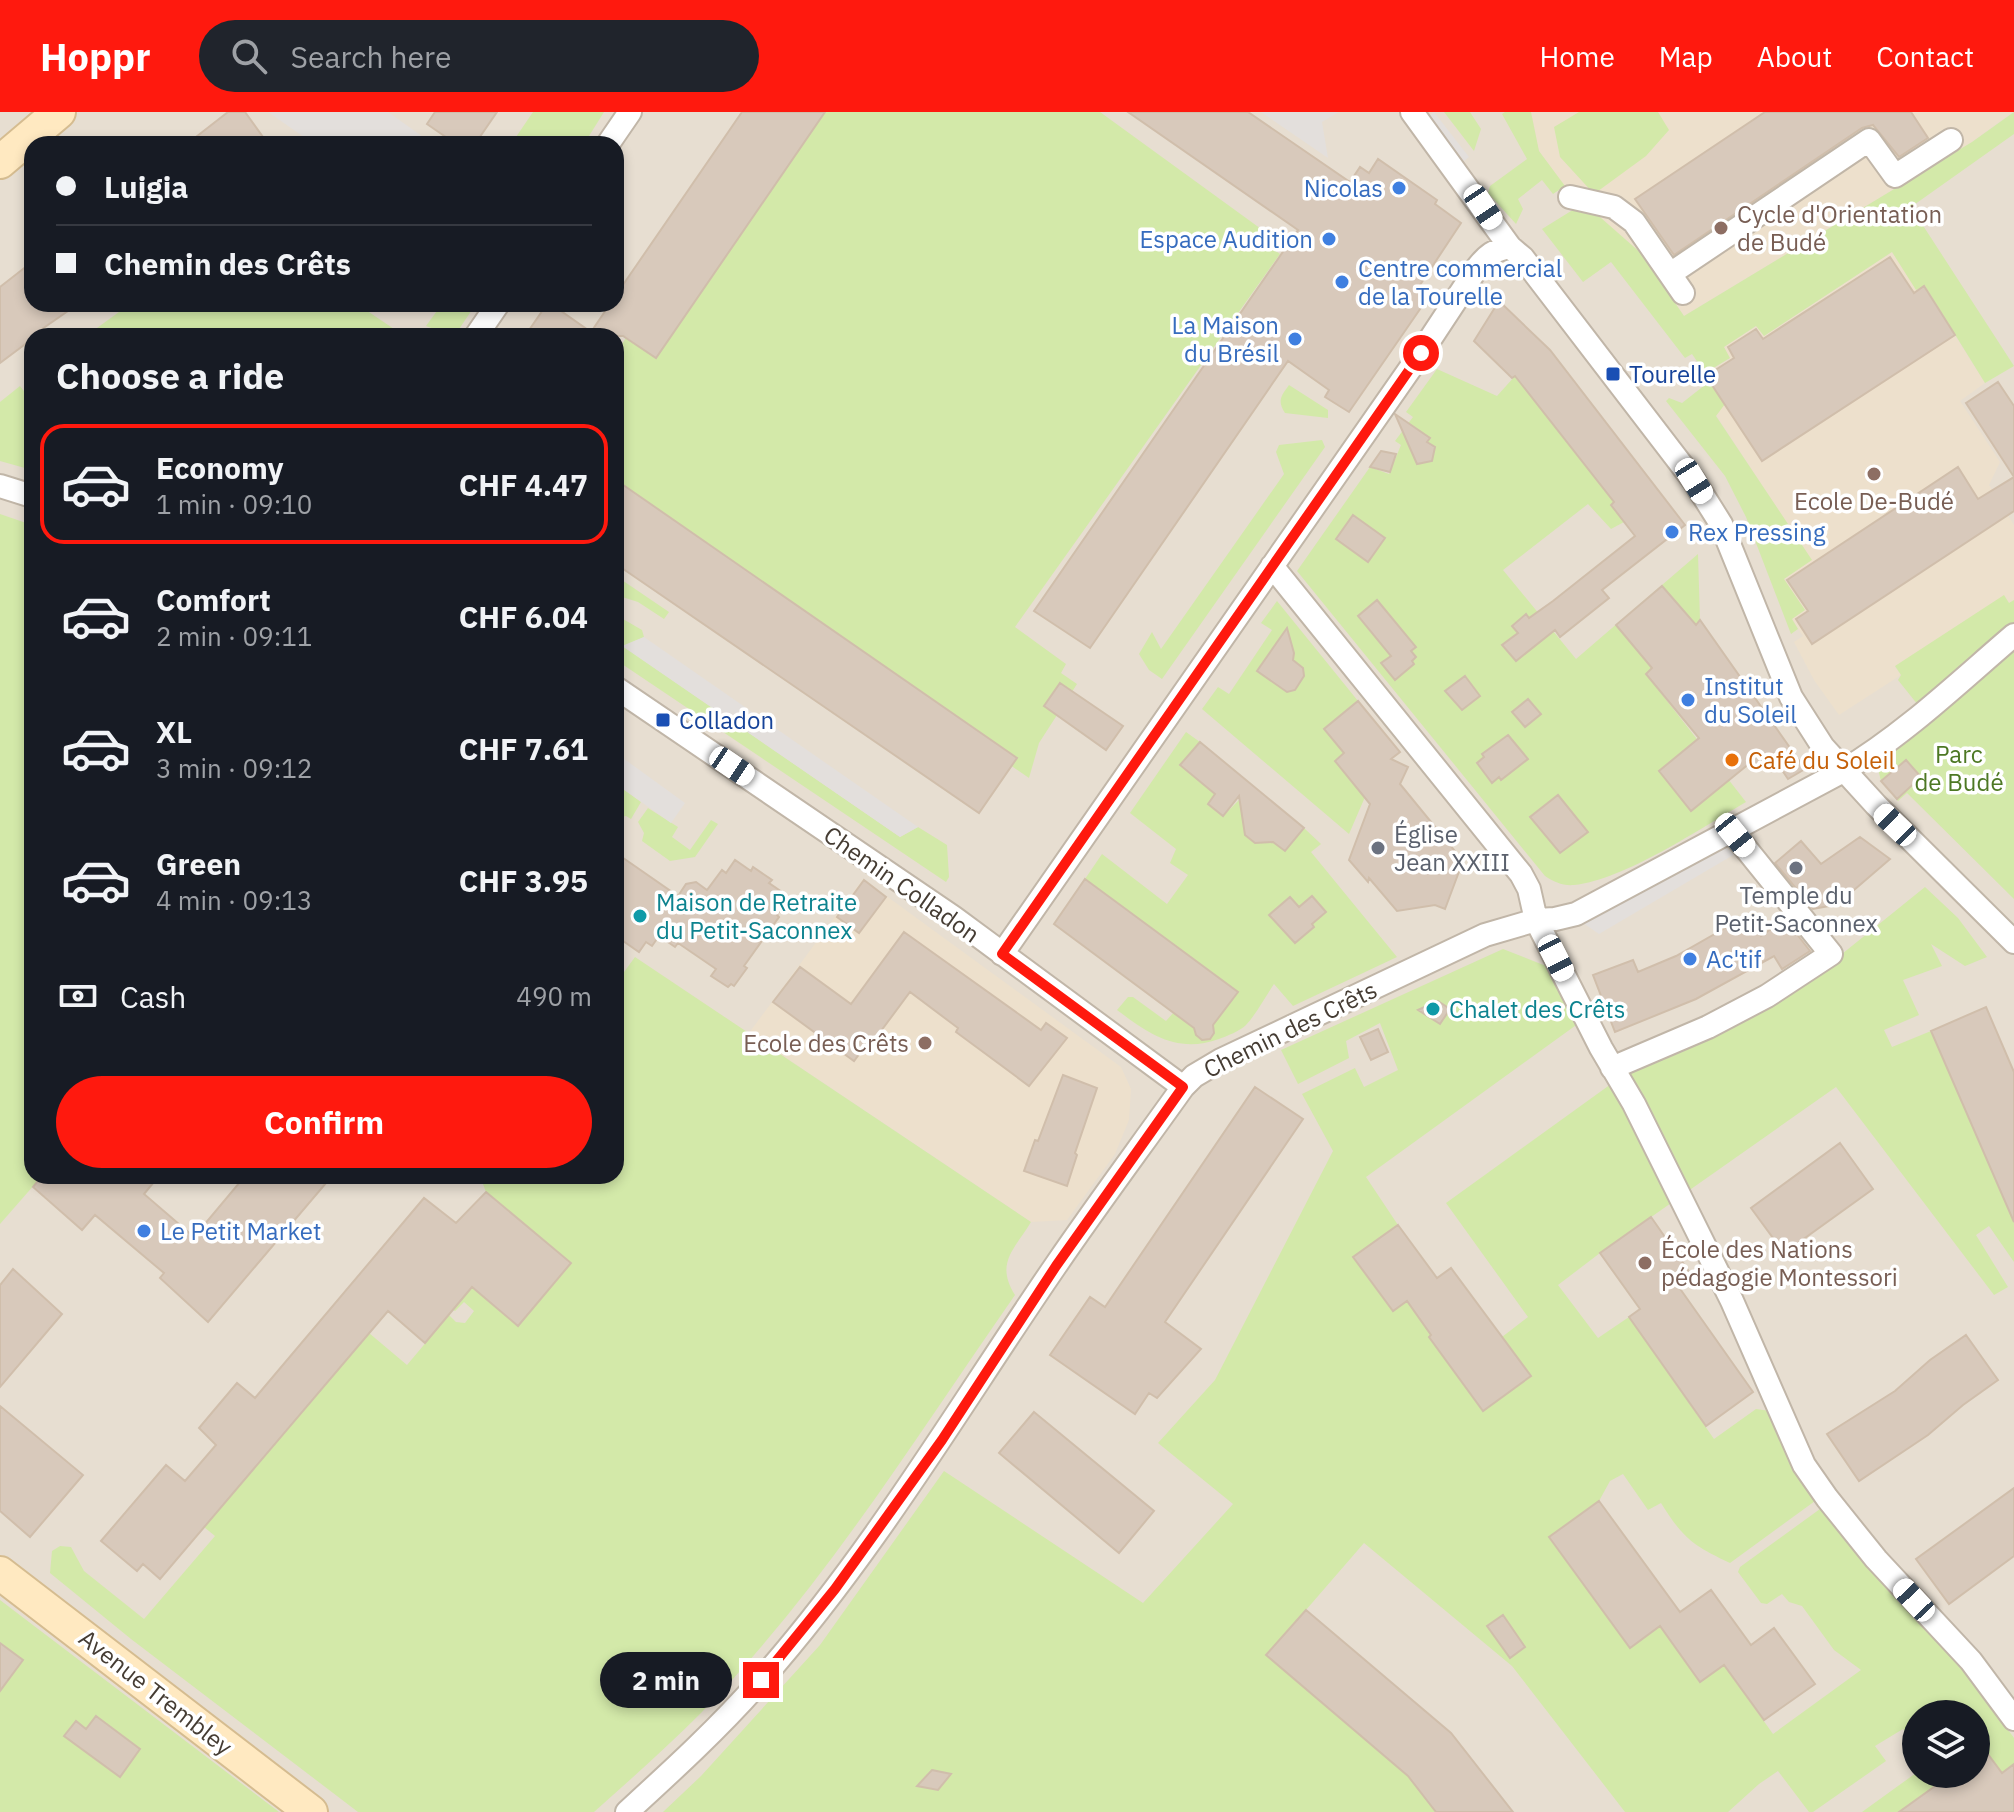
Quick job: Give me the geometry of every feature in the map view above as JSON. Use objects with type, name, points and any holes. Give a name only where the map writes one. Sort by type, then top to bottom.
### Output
[{"type":"street","points":[[31,136],[59,112]]},
{"type":"street","points":[[614,136],[630,112]]},
{"type":"street","points":[[1412,112],[1510,247],[1523,258],[1563,308],[1694,481],[1732,548],[1769,648],[1791,697],[1823,747],[1843,771],[2014,942]]},
{"type":"street","points":[[1570,197],[1614,207],[1634,222],[1676,283],[1869,140],[1895,176],[1951,140]]},
{"type":"street","points":[[0,162],[24,142]]},
{"type":"street","points":[[1002,954],[1477,268],[1486,256],[1497,249],[1510,247]]},
{"type":"street","points":[[0,486],[24,494]]},
{"type":"street","points":[[1272,566],[1510,859],[1529,889],[1536,920],[1612,1068],[1634,1104],[1732,1301],[1804,1465],[1868,1549],[1971,1661],[2014,1719]]},
{"type":"street","name":"Chemin des Crêts","points":[[627,1812],[685,1759],[761,1680],[835,1589],[942,1440],[1056,1266],[1183,1087],[1194,1076],[1221,1060],[1485,935],[1536,920],[1576,914],[1843,771],[1921,715],[2014,635]]},
{"type":"street","name":"Chemin Colladon","points":[[624,693],[929,901],[1183,1087]]},
{"type":"street","points":[[1612,1068],[1708,1027],[1767,996],[1831,954],[1731,830]]},
{"type":"street","name":"Avenue Trembley","points":[[0,1573],[311,1812]]},
{"type":"shaded area","points":[[0,112],[2014,112],[2014,1812],[0,1812]]},
{"type":"shaded area","points":[[268,112],[388,112],[422,136],[302,136]]},
{"type":"shaded area","points":[[1261,112],[1339,112],[1322,122],[1328,158]]},
{"type":"shaded area","points":[[1434,112],[1469,157],[1464,161],[1429,116]]},
{"type":"shaded area","name":"Cycle d'Orientation de Budé","points":[[1531,112],[2013,112],[1972,142],[1684,316],[1642,254],[1564,186],[1539,151]]},
{"type":"shaded area","name":"Ecole De-Budé","points":[[1892,252],[1916,289],[1924,286],[1985,383],[1960,401],[2000,462],[1989,485],[2014,525],[2014,600],[2009,603],[2004,596],[1895,667],[1901,675],[1839,715],[1814,680],[1794,642],[1803,636],[1792,619],[1784,579],[1811,560],[1716,415],[1720,411],[1705,373],[1730,359],[1723,347],[1757,326],[1764,336]]},
{"type":"shaded area","points":[[644,637],[918,827],[900,837],[624,645]]},
{"type":"shaded area","points":[[624,759],[685,803],[671,823],[624,790]]},
{"type":"shaded area","points":[[1719,843],[1735,854],[1599,934],[1580,921]]},
{"type":"shaded area","name":"Ecole des Crêts","points":[[863,879],[1121,1067],[1131,1089],[1129,1120],[1115,1154],[1067,1220],[1031,1222],[749,1033]]},
{"type":"green space","points":[[533,112],[604,112],[589,136],[517,136]]},
{"type":"green space","points":[[825,112],[1100,112],[1268,234],[1263,242],[1280,254],[1015,627],[1066,664],[1061,673],[1077,684],[1039,743],[1029,778],[624,499],[624,341],[626,338],[656,358]]},
{"type":"green space","points":[[1444,112],[1470,112],[1481,129],[1474,151]]},
{"type":"green space","points":[[1531,112],[1539,151],[1565,186],[1553,194],[1542,180],[1518,199],[1523,209],[1516,224],[1488,193],[1490,186],[1527,159],[1502,114]]},
{"type":"green space","points":[[1579,112],[1658,112],[1669,130],[1646,156],[1594,194],[1560,157],[1554,127]]},
{"type":"green space","points":[[2014,112],[2014,134],[1911,207],[2014,366],[1985,383],[1925,286],[1916,290],[1892,252],[1764,336],[1756,326],[1724,347],[1730,358],[1705,373],[1692,354],[1685,358],[1611,262],[1583,282],[1542,229],[1584,203],[1642,254],[1684,316],[1972,142]]},
{"type":"green space","points":[[119,312],[369,312],[393,328],[97,328]]},
{"type":"green space","points":[[436,312],[471,312],[460,328],[426,326]]},
{"type":"green space","points":[[1437,369],[1497,396],[1515,376],[1614,502],[1611,505],[1624,522],[1611,529],[1588,504],[1503,570],[1576,659],[1698,554],[1700,620],[1646,674],[1746,802],[1616,874],[1574,885],[1555,882],[1545,876],[1297,571],[1370,467],[1389,474],[1401,445],[1395,441],[1413,417],[1406,412]]},
{"type":"green space","points":[[1710,381],[1725,404],[1716,416],[1812,560],[1784,579],[1805,610],[1792,619],[1798,629],[1791,634],[1746,517],[1725,476],[1666,401],[1669,398],[1682,403]]},
{"type":"green space","points":[[1289,385],[1328,410],[1328,418],[1285,413],[1281,399]]},
{"type":"green space","points":[[20,386],[24,391],[24,468],[0,461],[0,402]]},
{"type":"green space","points":[[1322,440],[1325,447],[1162,679],[1149,670],[1139,654],[1152,632],[1161,649],[1284,474],[1276,452],[1279,445]]},
{"type":"green space","points":[[0,514],[24,522],[24,1184],[35,1184],[0,1224]]},
{"type":"green space","points":[[624,581],[669,612],[664,619],[638,602],[624,598]]},
{"type":"green space","name":"Parc de Budé","points":[[2004,595],[2009,603],[2014,600],[2014,899],[1907,793],[1898,801],[1881,781],[1877,765],[1930,720],[1898,680],[1901,675],[1895,666]]},
{"type":"green space","points":[[1277,601],[1358,701],[1324,729],[1344,753],[1335,761],[1365,797],[1349,834],[1202,709],[1218,687],[1229,694],[1272,630],[1261,623]]},
{"type":"green space","points":[[624,620],[642,630],[644,637],[624,646]]},
{"type":"green space","points":[[624,647],[900,837],[918,827],[947,845],[949,877],[946,882],[624,665]]},
{"type":"green space","points":[[1186,732],[1200,742],[1181,765],[1215,794],[1209,805],[1223,816],[1240,799],[1251,824],[1285,851],[1304,828],[1321,844],[1311,852],[1397,957],[1293,1006],[1274,984],[1243,1027],[1219,1039],[1190,1044],[1152,1034],[1117,1010],[1128,997],[1133,997],[1166,1021],[1174,1012],[1194,1028],[1202,1040],[1209,1039],[1214,1033],[1213,1025],[1238,992],[1085,879],[1102,854],[1167,904],[1188,875],[1170,863],[1176,849],[1130,813]]},
{"type":"green space","points":[[624,790],[641,802],[631,819],[626,816]]},
{"type":"green space","points":[[648,808],[678,827],[672,837],[690,850],[711,820],[718,824],[695,857],[670,861],[642,841],[644,833],[638,822]]},
{"type":"green space","points":[[1925,887],[1958,918],[1987,957],[1965,966],[1931,944],[1942,966],[1903,980],[1919,1015],[1884,1030],[1892,1047],[1931,1031],[2014,1218],[2014,1262],[1989,1226],[1976,1235],[2008,1287],[1994,1295],[1836,1087],[1558,1285],[1598,1338],[1629,1317],[1714,1439],[1756,1409],[1770,1411],[1815,1501],[1730,1563],[1690,1539],[1661,1503],[1648,1510],[1623,1474],[1610,1481],[1599,1501],[1549,1538],[1631,1648],[1660,1626],[1700,1682],[1724,1665],[1773,1734],[1861,1670],[1834,1650],[1802,1606],[1789,1602],[1782,1594],[1767,1604],[1761,1603],[1738,1572],[1740,1567],[1820,1509],[1827,1509],[1957,1660],[1986,1700],[1902,1700],[1902,1730],[1875,1746],[1886,1761],[1813,1812],[1809,1812],[1778,1771],[1728,1812],[1625,1812],[1512,1666],[1364,1543],[1267,1655],[1408,1776],[1436,1812],[663,1812],[701,1776],[820,1645],[944,1471],[1143,1603],[1233,1504],[1158,1443],[1215,1380],[1333,1151],[1302,1094],[1355,1068],[1364,1087],[1398,1070],[1380,1023],[1346,1041],[1349,1058],[1298,1084],[1281,1050],[1503,949],[1551,968],[1579,1023],[1366,1177],[1398,1225],[1354,1258],[1393,1311],[1407,1301],[1483,1411],[1531,1376],[1502,1337],[1528,1317],[1446,1203],[1636,1066],[1837,958]]},
{"type":"green space","points":[[635,957],[1031,1222],[1013,1249],[1007,1265],[1009,1284],[1015,1295],[867,1510],[788,1615],[701,1713],[594,1812],[358,1812],[131,1639],[50,1573],[52,1551],[60,1546],[71,1547],[84,1571],[144,1619],[215,1536],[204,1527],[369,1333],[407,1365],[449,1315],[456,1322],[465,1323],[474,1311],[464,1302],[453,1310],[472,1287],[518,1326],[571,1263],[486,1192],[483,1184],[624,1184],[624,972]]},
{"type":"green space","points":[[0,1600],[279,1812],[0,1812]]},
{"type":"green space","points":[[1990,1705],[2014,1738],[2014,1764],[2002,1773],[1990,1766]]},
{"type":"green space","points":[[1902,1783],[1902,1788],[1932,1788],[1899,1812],[1862,1812]]},
{"type":"building","points":[[228,112],[245,112],[262,136],[197,136]]},
{"type":"building","points":[[435,112],[497,112],[480,136],[444,136],[427,124]]},
{"type":"building","points":[[742,112],[825,112],[656,358],[624,337],[624,328],[594,328],[605,312],[624,312],[624,283]]},
{"type":"building","points":[[1128,112],[1248,112],[1350,182],[1360,167],[1369,173],[1378,159],[1437,200],[1435,204],[1461,223],[1416,291],[1427,299],[1349,412],[1325,397],[1329,390],[1288,361],[1090,648],[1034,611],[1298,230]]},
{"type":"building","points":[[1765,112],[1911,112],[1928,138],[1899,157],[1873,125],[1862,128],[1674,255],[1635,199]]},
{"type":"building","points":[[1890,257],[1914,293],[1924,286],[1955,335],[1762,461],[1706,376],[1734,358],[1728,347],[1756,329],[1763,339]]},
{"type":"building","points":[[24,268],[24,312],[66,312],[44,328],[24,328],[24,345],[0,363],[0,287]]},
{"type":"building","points":[[1499,301],[1550,350],[1685,525],[1602,590],[1609,598],[1560,637],[1555,630],[1516,661],[1502,645],[1518,633],[1512,626],[1526,614],[1529,618],[1553,601],[1635,536],[1611,505],[1614,502],[1515,376],[1512,378],[1474,341]]},
{"type":"building","points":[[542,312],[562,312],[585,328],[530,328]]},
{"type":"building","points":[[1998,382],[2014,406],[2014,477],[1966,403]]},
{"type":"building","points":[[1395,414],[1430,438],[1427,442],[1435,447],[1432,461],[1417,464]]},
{"type":"building","points":[[1381,451],[1396,454],[1390,472],[1370,467]]},
{"type":"building","points":[[1958,467],[1978,499],[2014,477],[2014,511],[1812,644],[1796,619],[1808,611],[1787,580]]},
{"type":"building","points":[[624,486],[1017,758],[979,813],[624,569]]},
{"type":"building","points":[[1353,515],[1385,538],[1368,562],[1336,539]]},
{"type":"building","points":[[1662,586],[1696,625],[1700,620],[1805,769],[1788,779],[1773,757],[1755,770],[1750,763],[1691,811],[1659,771],[1699,738],[1646,674],[1652,668],[1616,625]]},
{"type":"building","points":[[1377,600],[1416,647],[1411,651],[1416,657],[1412,661],[1414,664],[1395,680],[1381,663],[1391,656],[1358,616]]},
{"type":"building","points":[[1287,628],[1293,660],[1303,668],[1304,676],[1295,690],[1287,692],[1257,671]]},
{"type":"building","points":[[1465,676],[1480,696],[1462,710],[1445,691]]},
{"type":"building","points":[[1060,683],[1123,726],[1106,750],[1044,706]]},
{"type":"building","points":[[1528,699],[1541,714],[1525,727],[1512,712]]},
{"type":"building","points":[[1358,701],[1400,752],[1391,759],[1408,767],[1400,784],[1463,861],[1445,909],[1435,905],[1397,911],[1349,860],[1370,804],[1335,761],[1344,753],[1324,729]]},
{"type":"building","points":[[1508,735],[1528,759],[1501,780],[1499,777],[1492,783],[1477,763],[1484,757],[1482,754]]},
{"type":"building","points":[[1200,742],[1304,828],[1285,851],[1273,842],[1255,843],[1245,835],[1239,796],[1223,816],[1208,804],[1215,794],[1180,765]]},
{"type":"building","points":[[1906,760],[1921,777],[1897,799],[1881,781]]},
{"type":"building","points":[[1558,795],[1588,832],[1560,853],[1530,817]]},
{"type":"building","points":[[1860,837],[1890,859],[1847,896],[1845,893],[1829,906],[1813,909],[1775,863],[1801,841],[1821,864]]},
{"type":"building","points":[[624,859],[678,896],[686,884],[696,882],[707,890],[722,870],[726,873],[735,860],[751,871],[753,867],[785,894],[776,908],[780,910],[779,917],[744,966],[747,968],[734,986],[731,984],[728,987],[711,976],[716,969],[678,943],[675,947],[659,936],[652,946],[646,942],[639,952],[624,942]]},
{"type":"building","points":[[1085,879],[1238,992],[1213,1025],[1214,1033],[1210,1039],[1202,1040],[1194,1028],[1054,924]]},
{"type":"building","points":[[864,880],[886,897],[859,933],[837,917]]},
{"type":"building","points":[[1312,896],[1326,912],[1295,943],[1269,915],[1290,897],[1299,907]]},
{"type":"building","points":[[1748,915],[1761,936],[1785,919],[1810,951],[1782,969],[1774,956],[1696,999],[1615,1032],[1593,975],[1633,960],[1638,972],[1676,956]]},
{"type":"building","points":[[904,932],[1041,1030],[1046,1023],[1067,1038],[1029,1086],[956,1032],[958,1028],[910,992],[872,1043],[869,1041],[854,1061],[773,1002],[800,967],[851,1004]]},
{"type":"building","name":"Chalet des Crêts","points":[[1438,1001],[1450,1009],[1440,1024],[1418,1010]]},
{"type":"building","points":[[1986,1007],[2014,1072],[2014,1222],[1931,1031]]},
{"type":"building","points":[[1378,1029],[1388,1052],[1371,1060],[1360,1037]]},
{"type":"building","points":[[1063,1075],[1097,1088],[1067,1186],[1024,1171]]},
{"type":"building","points":[[1255,1087],[1303,1119],[1165,1322],[1201,1349],[1157,1398],[1149,1393],[1135,1414],[1050,1355],[1090,1297],[1105,1307]]},
{"type":"building","points":[[1840,1143],[1873,1189],[1784,1253],[1751,1208]]},
{"type":"building","points":[[35,1184],[152,1184],[144,1194],[194,1237],[238,1184],[325,1184],[208,1322],[160,1278],[164,1273],[95,1215],[82,1230],[33,1187]]},
{"type":"building","points":[[486,1192],[571,1263],[518,1326],[472,1287],[425,1343],[388,1311],[160,1579],[143,1564],[137,1571],[101,1541],[166,1465],[185,1481],[216,1445],[199,1428],[237,1383],[255,1398],[424,1198],[456,1223]]},
{"type":"building","points":[[1651,1217],[1690,1273],[1676,1283],[1753,1392],[1706,1426],[1629,1317],[1640,1309],[1600,1253]]},
{"type":"building","points":[[1398,1225],[1437,1278],[1451,1268],[1531,1376],[1483,1411],[1407,1301],[1393,1311],[1353,1257]]},
{"type":"building","points":[[13,1269],[62,1314],[0,1387],[0,1285]]},
{"type":"building","points":[[1966,1335],[1998,1380],[1928,1435],[1859,1481],[1827,1434],[1895,1391],[1930,1360]]},
{"type":"building","points":[[0,1406],[83,1475],[30,1537],[0,1511]]},
{"type":"building","points":[[1034,1412],[1154,1511],[1119,1553],[999,1453]]},
{"type":"building","points":[[2014,1488],[2014,1556],[1949,1604],[1916,1559]]},
{"type":"building","points":[[1599,1501],[1680,1612],[1711,1590],[1751,1645],[1774,1628],[1815,1684],[1764,1720],[1724,1665],[1700,1682],[1660,1626],[1630,1648],[1549,1537]]},
{"type":"building","points":[[1306,1610],[1451,1733],[1513,1812],[1436,1812],[1408,1776],[1266,1655]]},
{"type":"building","points":[[1503,1615],[1525,1647],[1510,1658],[1487,1626]]},
{"type":"building","points":[[0,1643],[23,1660],[0,1691]]},
{"type":"building","points":[[96,1716],[140,1749],[120,1777],[64,1736],[76,1721],[86,1729]]},
{"type":"building","points":[[1990,1757],[2002,1773],[2014,1764],[2014,1812],[1899,1812],[1932,1788],[1990,1788]]},
{"type":"building","points":[[932,1770],[951,1774],[938,1790],[917,1786]]},
{"type":"place","name":"Nicolas","points":[[1399,188]]},
{"type":"place","name":"Cycle d'Orientation de Budé","points":[[1721,228]]},
{"type":"place","name":"Espace Audition","points":[[1329,239]]},
{"type":"place","name":"Centre commercial de la Tourelle","points":[[1342,282]]},
{"type":"place","name":"La Maison du Brésil","points":[[1295,339]]},
{"type":"place","name":"Tourelle","points":[[1613,374]]},
{"type":"place","name":"Ecole De-Budé","points":[[1874,474]]},
{"type":"place","name":"Rex Pressing","points":[[1672,532]]},
{"type":"place","name":"Institut du Soleil","points":[[1688,700]]},
{"type":"place","name":"Colladon","points":[[663,720]]},
{"type":"place","name":"Café du Soleil","points":[[1732,760]]},
{"type":"place","name":"Église Jean XXIII","points":[[1378,848]]},
{"type":"place","name":"Temple du Petit-Saconnex","points":[[1796,868]]},
{"type":"place","name":"Maison de Retraite du Petit-Saconnex","points":[[640,916]]},
{"type":"place","name":"Ac'tif","points":[[1690,959]]},
{"type":"place","name":"Chalet des Crêts","points":[[1433,1009]]},
{"type":"place","name":"Ecole des Crêts","points":[[925,1043]]},
{"type":"place","name":"Le Petit Market","points":[[144,1231]]},
{"type":"place","name":"École des Nations pédagogie Montessori","points":[[1645,1263]]},
{"type":"route","points":[[761,1680],[835,1589],[942,1440],[1056,1266],[1183,1087],[1002,954],[1421,353]]}]
